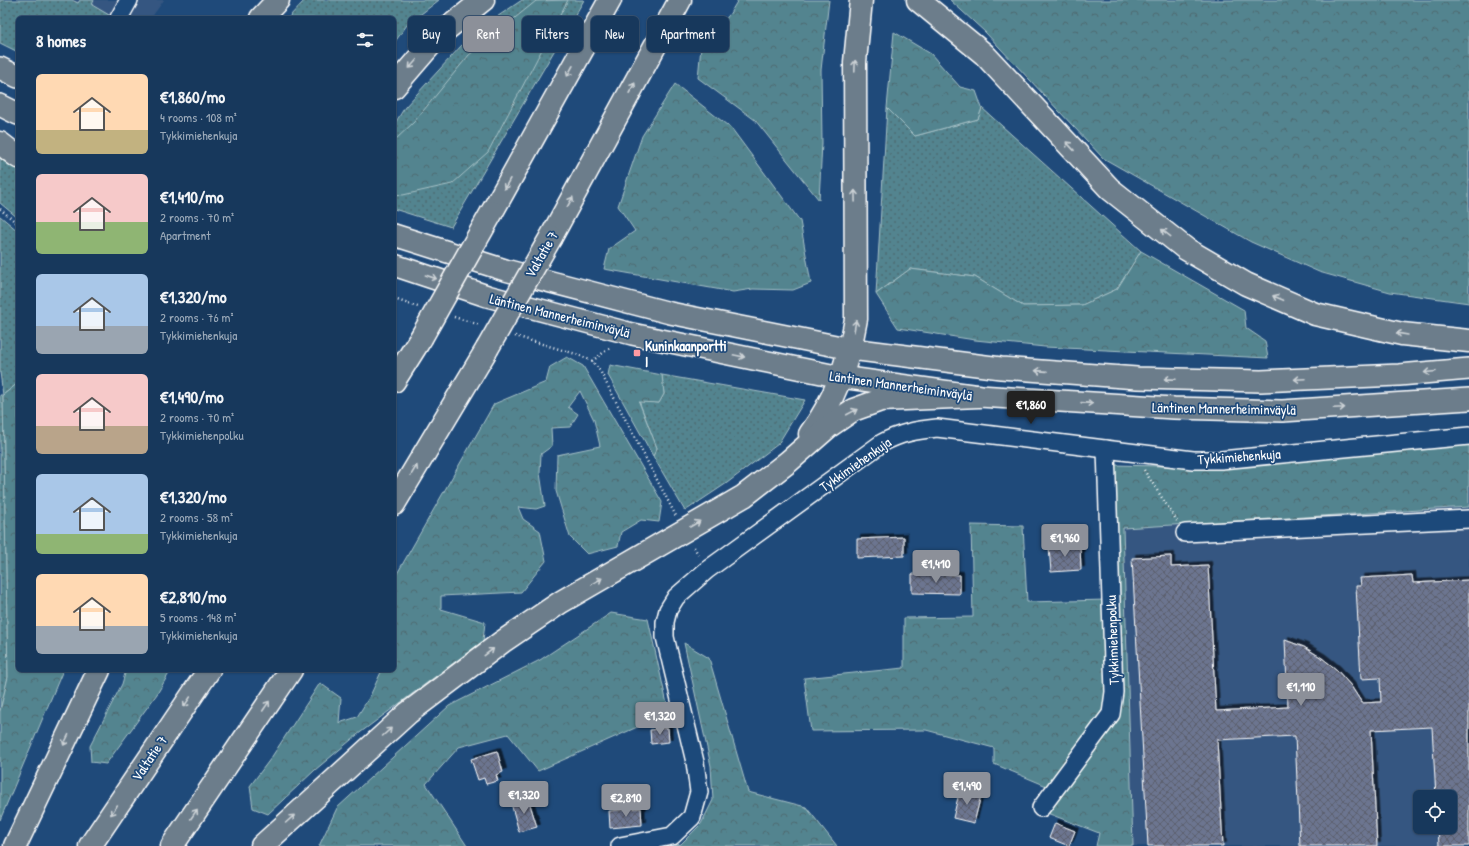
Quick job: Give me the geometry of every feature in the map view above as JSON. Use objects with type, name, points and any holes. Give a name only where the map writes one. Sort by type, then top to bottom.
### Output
[{"type":"highway","points":[[263,16],[278,0]]},
{"type":"highway","points":[[396,85],[438,36],[483,0]]},
{"type":"highway","points":[[396,378],[421,338],[610,0]]},
{"type":"highway","name":"Valtatie 7","points":[[396,501],[487,349],[551,236],[680,0]]},
{"type":"highway","points":[[918,0],[984,54],[1110,189],[1186,249],[1246,284],[1316,314],[1402,334],[1469,341]]},
{"type":"highway","points":[[788,462],[827,408],[841,377],[851,349],[856,319],[855,62],[860,10]]},
{"type":"highway","points":[[0,143],[16,155]]},
{"type":"highway","points":[[262,846],[408,713],[502,642],[561,602],[744,496],[788,462],[828,427],[853,410],[881,400],[979,396]]},
{"type":"highway","points":[[82,705],[95,672]]},
{"type":"highway","points":[[15,846],[98,672]]},
{"type":"highway","name":"Valtatie 7","points":[[90,846],[208,672]]},
{"type":"highway","points":[[172,846],[290,672]]},
{"type":"main road","points":[[0,68],[16,76]]},
{"type":"main road","points":[[0,105],[16,113]]},
{"type":"main road","name":"Läntinen Mannerheiminväylä","points":[[396,236],[505,270],[670,313],[851,349],[1000,368],[1137,378],[1261,381],[1399,375],[1469,369]]},
{"type":"main road","name":"Läntinen Mannerheiminväylä","points":[[396,266],[487,296],[632,334],[841,377],[979,396],[1174,408],[1282,411],[1469,399]]},
{"type":"street","points":[[120,16],[129,0]]},
{"type":"street","name":"Tykkimiehenkuja","points":[[620,846],[672,836],[692,817],[699,792],[695,762],[665,637],[664,622],[668,610],[676,597],[707,570],[882,443],[897,435],[915,430],[937,428],[1193,460],[1221,460],[1469,436]]},
{"type":"street","name":"Tykkimiehenpolku","points":[[1041,808],[1111,714],[1114,692],[1106,449]]},
{"type":"street","points":[[1184,533],[1469,519]]},
{"type":"path","points":[[0,209],[16,222]]},
{"type":"path","points":[[396,300],[424,308]]},
{"type":"path","points":[[447,315],[485,327]]},
{"type":"path","points":[[508,334],[576,354],[592,361],[600,371],[680,523]]},
{"type":"path","points":[[592,361],[610,347],[617,349]]},
{"type":"path","points":[[1134,452],[1148,477],[1171,510],[1184,533]]},
{"type":"shaded area","points":[[55,0],[164,0],[152,16],[83,16]]},
{"type":"shaded area","points":[[1469,507],[1469,846],[1133,846],[1123,528]]},
{"type":"green space","points":[[0,0],[72,0],[78,3],[80,0],[94,0],[92,5],[109,15],[16,16],[16,51],[0,43]]},
{"type":"green space","points":[[305,0],[439,0],[419,16],[408,16],[408,24],[396,40],[396,16],[290,16]]},
{"type":"green space","points":[[522,0],[584,0],[575,16],[522,16],[522,52],[554,52],[451,227],[396,210],[396,122],[405,107],[463,44],[463,52],[514,52],[514,16],[498,16]]},
{"type":"green space","points":[[568,0],[560,16],[522,16],[522,52],[541,52],[488,152],[452,184],[403,195],[396,194],[396,139],[414,122],[473,52],[514,52],[514,19],[536,1]]},
{"type":"green space","points":[[738,0],[829,0],[821,70],[822,143],[819,200],[755,120],[698,78],[701,52],[729,52],[729,15]]},
{"type":"green space","points":[[950,0],[1469,0],[1469,303],[1390,292],[1319,272],[1251,242],[1103,158],[985,32]]},
{"type":"green space","points":[[894,32],[931,54],[960,87],[976,91],[982,108],[978,119],[915,136],[887,108]]},
{"type":"green space","points":[[675,84],[732,129],[800,221],[811,283],[793,290],[753,289],[733,292],[604,269],[609,249],[635,231],[618,206],[642,136]]},
{"type":"green space","points":[[887,108],[915,136],[978,119],[982,108],[1141,251],[1117,289],[1082,305],[1023,306],[975,277],[910,269],[876,294]]},
{"type":"green space","points":[[0,153],[16,165],[16,216],[0,203]]},
{"type":"green space","points":[[0,216],[16,229],[16,385],[3,395],[0,372]]},
{"type":"green space","points":[[1141,251],[1244,310],[1246,328],[1265,341],[1268,358],[1045,347],[975,340],[898,328],[876,294],[910,269],[975,277],[1023,306],[1082,305],[1117,289]]},
{"type":"green space","points":[[567,357],[583,366],[662,502],[659,522],[641,520],[621,532],[618,546],[587,554],[570,537],[556,491],[557,455],[600,446],[594,420],[580,391],[568,407],[578,414],[570,427],[551,428],[552,446],[541,454],[540,473],[545,506],[536,509],[518,507],[523,519],[540,531],[546,561],[521,592],[441,596],[441,609],[485,622],[483,641],[357,735],[315,770],[268,814],[253,808],[250,786],[271,758],[320,683],[341,698],[339,723],[357,717],[370,696],[381,672],[396,672],[396,576],[494,404],[546,382],[550,367]]},
{"type":"green space","points":[[610,365],[662,375],[664,394],[659,403],[639,402],[657,448],[653,456],[608,375]]},
{"type":"green space","points":[[662,375],[805,400],[778,444],[727,483],[685,511],[653,456],[657,448],[639,401],[659,403],[664,394]]},
{"type":"green space","points":[[16,385],[16,672],[62,672],[0,820],[0,711],[8,677],[3,395]]},
{"type":"green space","points":[[0,395],[3,395],[8,677],[0,711]]},
{"type":"green space","points":[[1469,442],[1469,507],[1123,528],[1133,846],[1096,846],[1099,833],[1047,813],[1117,716],[1114,465],[1206,467]]},
{"type":"green space","points":[[971,525],[1023,526],[1027,602],[1106,600],[1106,711],[1049,787],[994,764],[994,748],[926,730],[811,731],[804,678],[904,668],[904,618],[973,617]]},
{"type":"green space","points":[[611,613],[648,619],[669,713],[538,771],[508,734],[459,747],[426,784],[467,846],[319,846],[337,808],[449,706],[540,660]]},
{"type":"green space","points":[[684,643],[709,658],[748,792],[806,807],[837,846],[674,846],[681,844],[701,824],[713,800],[711,766]]},
{"type":"green space","points":[[125,672],[170,672],[157,694],[106,764],[91,762],[90,746],[122,684]]},
{"type":"building","points":[[904,537],[904,556],[857,558],[857,539]]},
{"type":"building","points":[[1080,545],[1081,570],[1051,572],[1049,547]]},
{"type":"building","points":[[1171,556],[1171,567],[1208,565],[1216,711],[1288,707],[1285,640],[1304,647],[1322,658],[1337,670],[1351,686],[1362,703],[1381,702],[1380,678],[1361,679],[1356,586],[1361,586],[1360,578],[1412,575],[1413,583],[1469,580],[1469,846],[1439,846],[1438,834],[1457,834],[1457,790],[1436,790],[1432,727],[1371,730],[1377,846],[1300,846],[1295,736],[1217,740],[1223,846],[1148,846],[1132,558]]},
{"type":"building","points":[[912,574],[960,575],[960,594],[912,593]]},
{"type":"building","points":[[668,728],[669,742],[651,744],[650,730]]},
{"type":"building","points":[[497,751],[503,772],[496,775],[498,781],[486,784],[484,778],[478,780],[471,759]]},
{"type":"building","points":[[960,789],[981,795],[974,823],[953,818]]},
{"type":"building","points":[[528,798],[537,827],[519,832],[511,803]]},
{"type":"building","points":[[641,808],[642,825],[610,828],[609,811]]},
{"type":"building","points":[[1055,823],[1075,831],[1069,846],[1049,838]]},
{"type":"place","name":"Kuninkaanportti I","points":[[637,353]]}]
